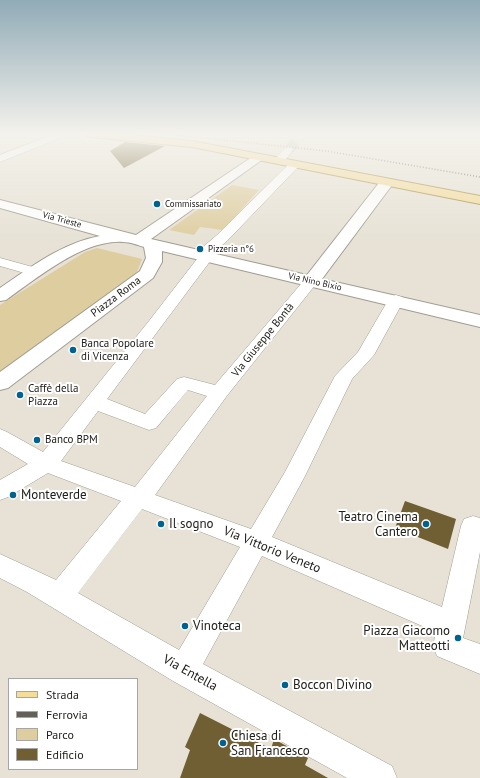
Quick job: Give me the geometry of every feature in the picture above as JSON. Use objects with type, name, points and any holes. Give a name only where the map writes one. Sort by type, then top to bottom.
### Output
[{"type":"main road","points":[[327,170],[480,200]]},
{"type":"street","points":[[0,296],[35,272],[69,252],[90,242],[123,237],[145,241],[241,170]]},
{"type":"street","points":[[0,491],[46,464],[95,402],[204,257],[289,170]]},
{"type":"street","name":"Via Giuseppe Bontà","points":[[59,597],[387,182]]},
{"type":"street","name":"Via Trieste","points":[[0,204],[123,237]]},
{"type":"street","name":"Via Nino Bixio","points":[[145,241],[204,257],[311,280],[480,321]]},
{"type":"street","name":"Piazza Roma","points":[[0,383],[147,274],[155,258],[154,251],[145,241]]},
{"type":"street","points":[[0,262],[35,272]]},
{"type":"street","points":[[184,670],[294,476],[344,376],[365,355],[396,300]]},
{"type":"street","points":[[95,402],[149,423],[184,383],[219,393]]},
{"type":"street","name":"Via Vittorio Veneto","points":[[0,437],[46,464],[256,542],[451,625]]},
{"type":"street","points":[[476,527],[447,646],[480,659]]},
{"type":"street","name":"Via Entella","points":[[0,565],[59,597],[184,670],[380,778]]},
{"type":"green space","points":[[232,185],[259,190],[223,230],[200,227],[194,235],[169,230]]},
{"type":"green space","points":[[97,248],[142,259],[137,272],[68,327],[0,373],[0,305],[85,252]]},
{"type":"building","name":"Teatro Cinema Cantero","points":[[405,501],[456,519],[448,549],[395,528]]},
{"type":"building","name":"Chiesa di San Francesco","points":[[200,713],[271,749],[274,739],[308,758],[305,765],[328,778],[180,778],[190,750],[185,747]]},
{"type":"railway","points":[[440,170],[480,177]]},
{"type":"place","name":"Commissariato","points":[[157,204]]},
{"type":"place","name":"Pizzeria n°6","points":[[200,249]]},
{"type":"place","name":"Banca Popolare di Vicenza","points":[[73,350]]},
{"type":"place","name":"Caffè della Piazza","points":[[20,395]]},
{"type":"place","name":"Banco BPM","points":[[37,440]]},
{"type":"place","name":"Monteverde","points":[[13,495]]},
{"type":"place","name":"Il sogno","points":[[161,524]]},
{"type":"place","name":"Teatro Cinema Cantero","points":[[426,524]]},
{"type":"place","name":"Vinoteca","points":[[185,626]]},
{"type":"place","name":"Piazza Giacomo Matteotti","points":[[458,638]]},
{"type":"place","name":"Boccon Divino","points":[[285,685]]},
{"type":"place","name":"Chiesa di San Francesco","points":[[223,743]]}]
